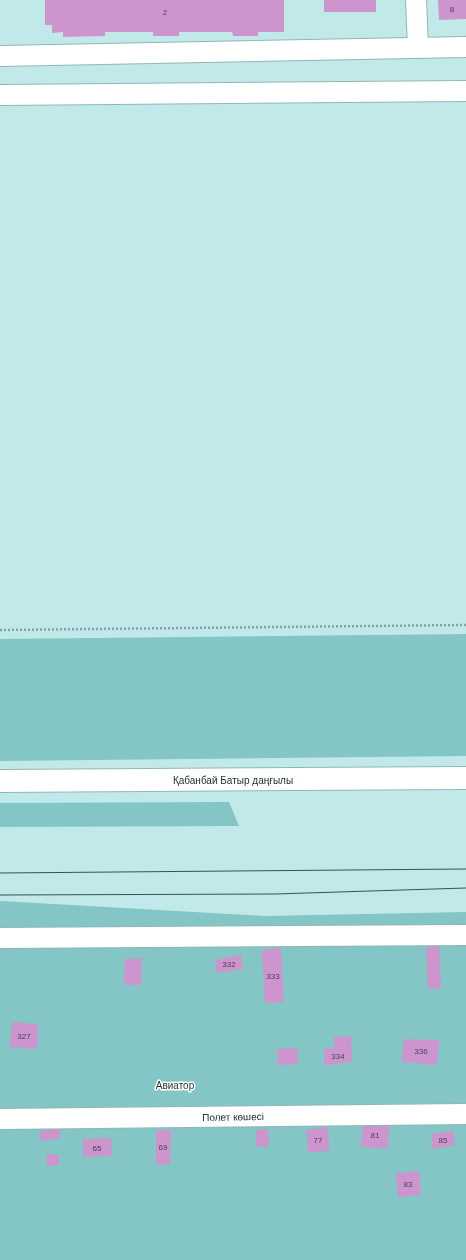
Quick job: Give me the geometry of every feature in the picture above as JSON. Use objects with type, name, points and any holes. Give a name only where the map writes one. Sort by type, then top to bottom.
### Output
[{"type":"main road","name":"Қабанбай Батыр даңғылы","points":[[0,781],[466,778]]},
{"type":"street","points":[[416,0],[418,47]]},
{"type":"street","points":[[0,56],[466,47]]},
{"type":"street","points":[[0,95],[466,91]]},
{"type":"street","points":[[0,938],[466,935]]},
{"type":"street","name":"Полет көшесі","points":[[0,1119],[466,1114]]},
{"type":"path","points":[[0,630],[466,625]]},
{"type":"green space","points":[[466,634],[466,756],[0,761],[0,639]]},
{"type":"green space","points":[[229,802],[239,826],[0,827],[0,803]]},
{"type":"green space","name":"Авиатор","points":[[0,901],[266,916],[466,912],[466,1260],[0,1260]]},
{"type":"building","points":[[45,0],[284,0],[284,32],[258,32],[258,36],[233,36],[232,32],[179,32],[179,36],[153,36],[153,32],[105,32],[105,36],[63,37],[63,32],[52,33],[52,25],[45,25]]},
{"type":"building","points":[[324,0],[376,0],[376,12],[324,12]]},
{"type":"building","points":[[438,0],[466,0],[466,19],[439,20]]},
{"type":"building","points":[[439,945],[441,988],[428,989],[426,947]]},
{"type":"building","points":[[281,948],[284,1002],[265,1003],[262,950]]},
{"type":"building","points":[[241,955],[243,969],[217,973],[215,960]]},
{"type":"building","points":[[142,958],[141,985],[124,985],[125,959]]},
{"type":"building","points":[[12,1022],[38,1024],[37,1049],[10,1047]]},
{"type":"building","points":[[351,1036],[352,1062],[324,1065],[324,1049],[334,1048],[334,1037]]},
{"type":"building","points":[[404,1039],[439,1040],[437,1065],[402,1062]]},
{"type":"building","points":[[297,1048],[298,1064],[278,1065],[277,1049]]},
{"type":"building","points":[[363,1122],[389,1124],[388,1148],[361,1147]]},
{"type":"building","points":[[328,1127],[329,1151],[308,1152],[307,1130]]},
{"type":"building","points":[[60,1129],[60,1138],[41,1141],[40,1131]]},
{"type":"building","points":[[268,1129],[269,1146],[256,1147],[256,1130]]},
{"type":"building","points":[[156,1130],[171,1130],[170,1165],[156,1164]]},
{"type":"building","points":[[453,1131],[455,1145],[433,1149],[431,1134]]},
{"type":"building","points":[[111,1138],[112,1156],[83,1157],[83,1139]]},
{"type":"building","points":[[58,1154],[59,1165],[47,1166],[46,1155]]},
{"type":"building","points":[[419,1171],[421,1195],[398,1197],[396,1173]]},
{"type":"tram line","points":[[0,873],[466,869]]},
{"type":"tram line","points":[[0,895],[275,894],[466,888]]}]
